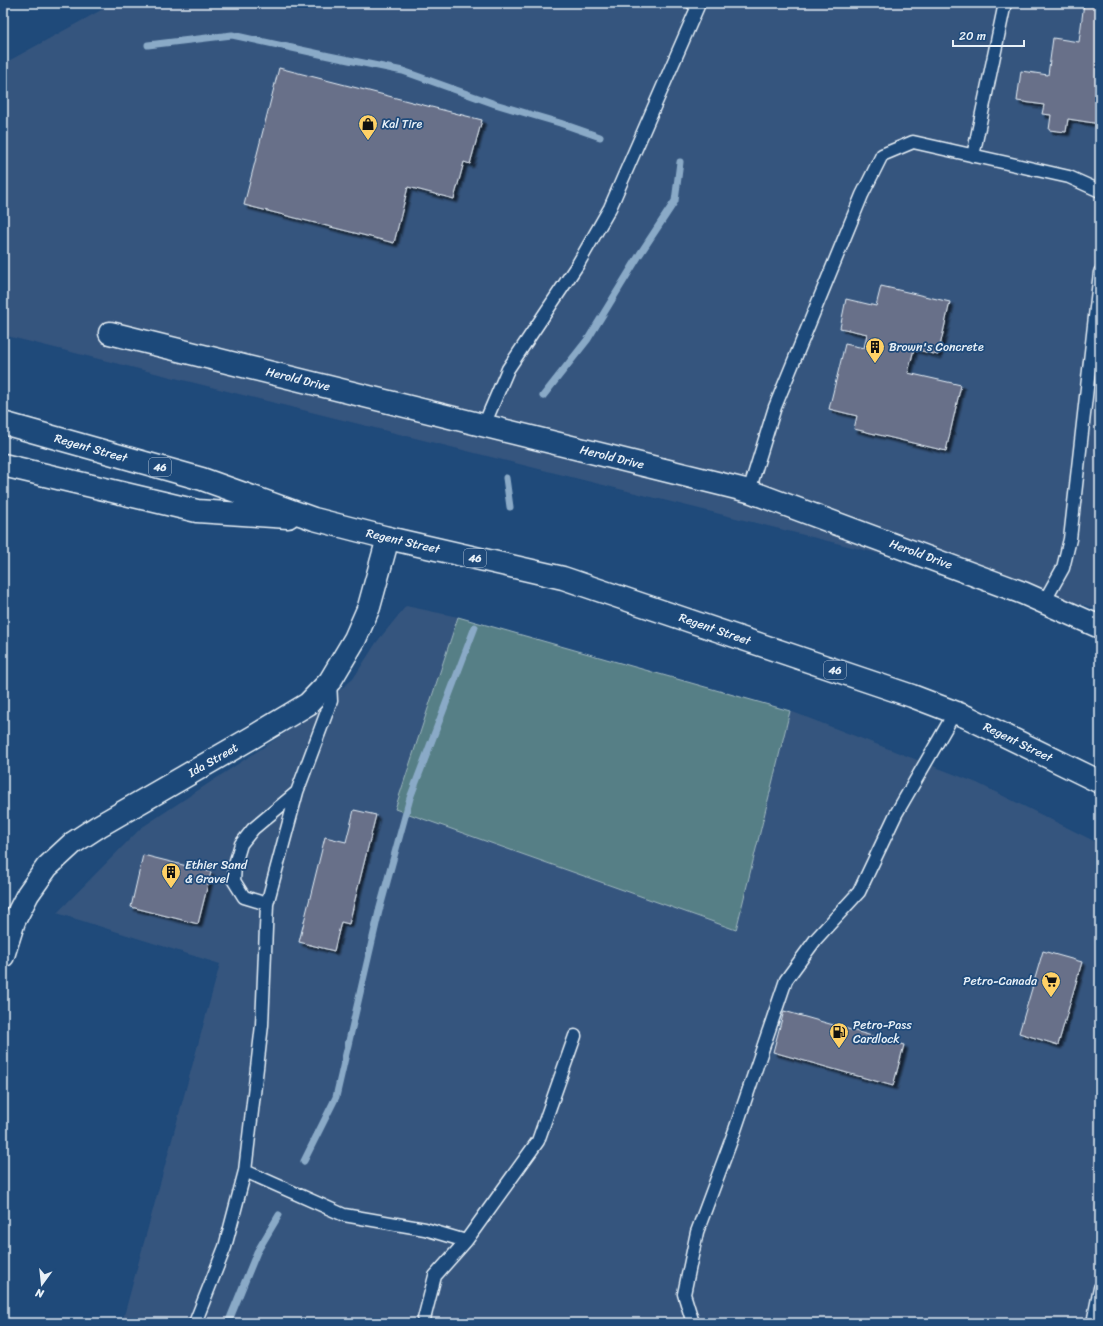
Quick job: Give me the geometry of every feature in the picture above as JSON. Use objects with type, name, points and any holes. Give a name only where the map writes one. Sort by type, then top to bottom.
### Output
[{"type":"street","name":"Herold Drive","points":[[110,333],[749,491],[1023,593],[1100,628]]},
{"type":"street","name":"Regent Street","points":[[3,423],[202,479],[314,519],[388,538],[563,578],[912,696],[955,712],[1100,782]]},
{"type":"street","name":"Regent Street","points":[[3,465],[197,511],[314,519]]},
{"type":"street","name":"Ida Street","points":[[3,956],[14,921],[28,894],[47,866],[73,843],[99,826],[308,704],[330,681],[355,639],[369,607],[388,538]]},
{"type":"lane","points":[[484,425],[508,369],[578,264],[610,208],[698,6],[692,3]]},
{"type":"lane","points":[[973,156],[1005,3]]},
{"type":"lane","points":[[749,491],[775,407],[862,195],[882,155],[913,142],[1069,177],[1100,191]]},
{"type":"lane","points":[[1044,602],[1063,568],[1070,539],[1100,272]]},
{"type":"lane","points":[[195,1323],[225,1247],[244,1171],[262,1025],[267,904],[297,792],[331,701],[330,681]]},
{"type":"lane","points":[[693,1323],[684,1294],[698,1232],[735,1130],[786,980],[816,939],[859,892],[896,814],[955,712]]},
{"type":"lane","points":[[267,904],[244,897],[234,881],[235,864],[241,844],[252,829],[297,792]]},
{"type":"lane","points":[[422,1323],[435,1276],[466,1241],[538,1141],[575,1036]]},
{"type":"lane","points":[[244,1171],[344,1215],[425,1229],[466,1241]]},
{"type":"lane","points":[[1093,1323],[1100,1288]]},
{"type":"shaded area","points":[[114,3],[1100,3],[1100,609],[3,335],[3,64]]},
{"type":"shaded area","points":[[406,606],[458,617],[395,809],[736,930],[790,711],[977,783],[1100,844],[1100,1323],[122,1323],[220,964],[57,913],[141,828],[297,725],[353,679],[376,643]]},
{"type":"green space","points":[[458,617],[790,711],[736,930],[395,809]]},
{"type":"building","points":[[1084,3],[1100,3],[1100,124],[1068,119],[1066,132],[1049,130],[1051,115],[1042,114],[1044,105],[1017,101],[1021,71],[1048,75],[1053,38],[1079,42]]},
{"type":"building","name":"Kal Tire","points":[[279,68],[482,120],[470,164],[464,162],[454,199],[408,187],[394,243],[244,205]]},
{"type":"building","name":"Brown's Concrete","points":[[881,286],[950,302],[938,355],[914,349],[908,373],[961,385],[946,451],[854,429],[857,416],[829,409],[845,344],[864,348],[867,334],[840,328],[846,299],[876,306]]},
{"type":"building","points":[[354,810],[376,815],[349,924],[341,922],[334,951],[299,942],[325,837],[346,842]]},
{"type":"building","name":"Ethier Sand & Gravel","points":[[143,855],[211,872],[198,924],[131,907]]},
{"type":"building","name":"Petro-Canada","points":[[1043,951],[1082,962],[1058,1045],[1019,1033]]},
{"type":"building","name":"Petro-Pass Cardlock","points":[[784,1011],[904,1045],[893,1086],[773,1052]]},
{"type":"waterway","points":[[148,45],[232,35],[403,71],[495,104],[560,123],[600,137]]},
{"type":"waterway","points":[[543,396],[588,339],[640,254],[675,201],[680,162]]},
{"type":"waterway","points":[[506,478],[510,507]]},
{"type":"waterway","points":[[304,1161],[336,1097],[379,911],[410,798],[475,627]]},
{"type":"waterway","points":[[228,1323],[257,1252],[279,1215]]},
{"type":"place","name":"Kal Tire","points":[[368,141]]},
{"type":"place","name":"Brown's Concrete","points":[[875,364]]},
{"type":"place","name":"Ethier Sand & Gravel","points":[[171,889]]},
{"type":"place","name":"Petro-Canada","points":[[1051,998]]},
{"type":"place","name":"Petro-Pass Cardlock","points":[[839,1049]]}]
